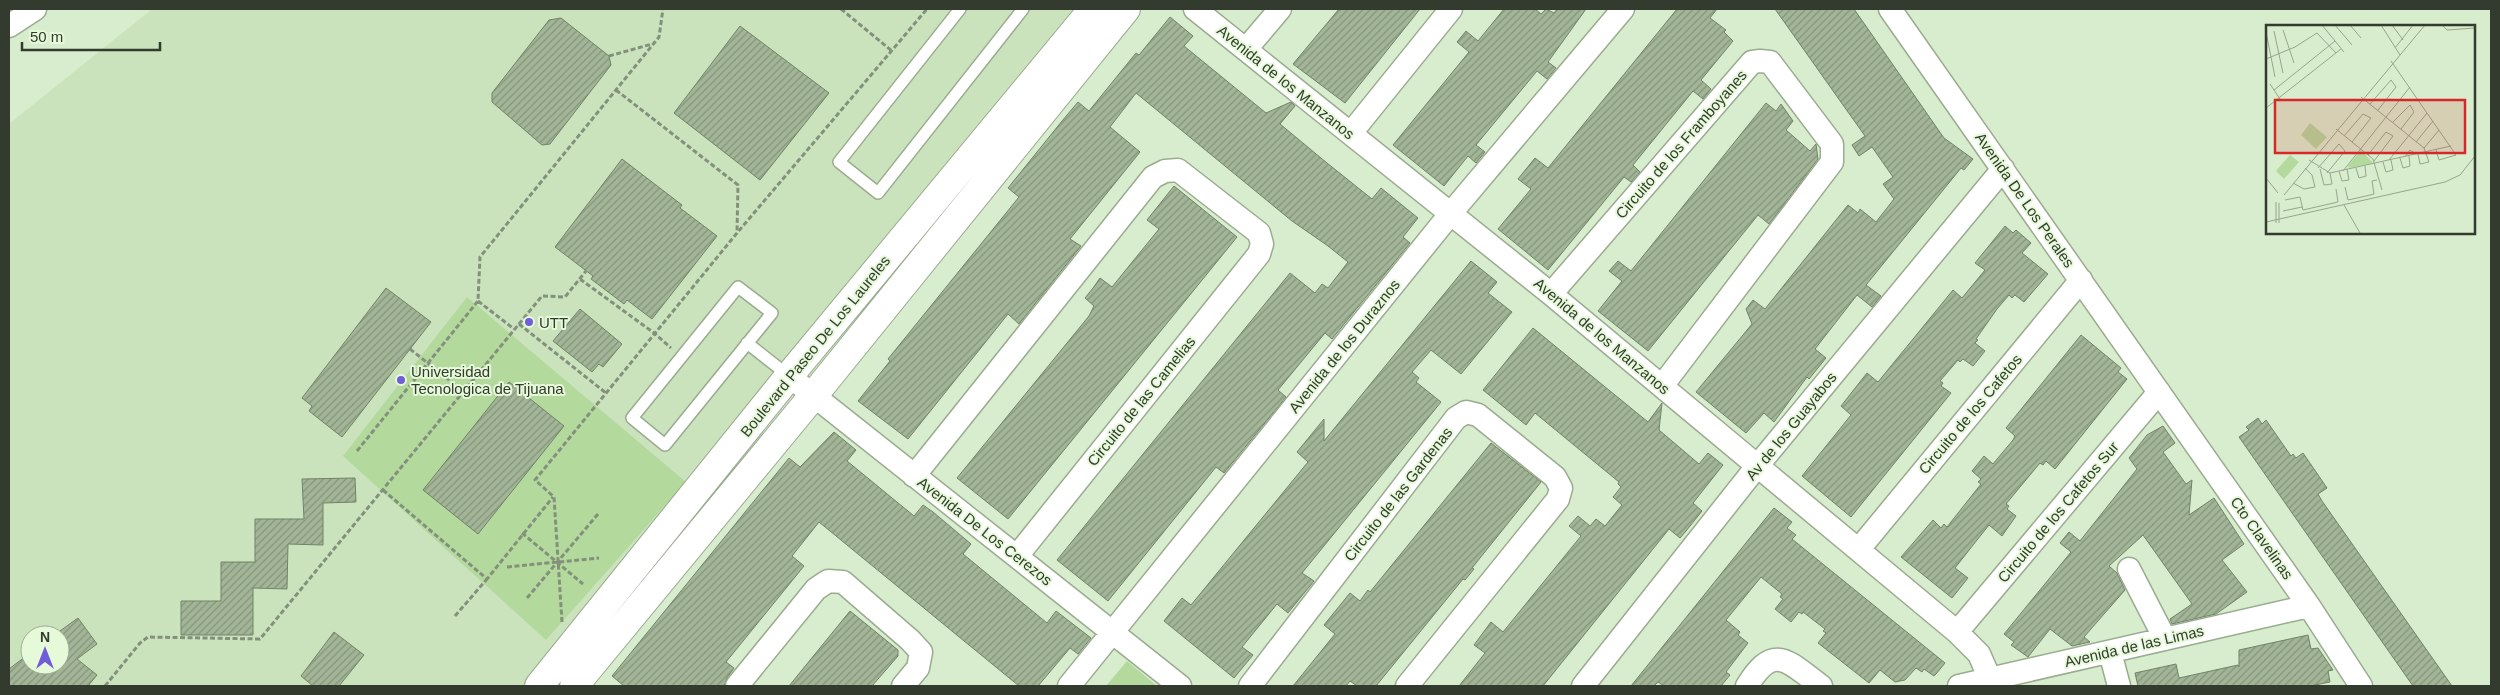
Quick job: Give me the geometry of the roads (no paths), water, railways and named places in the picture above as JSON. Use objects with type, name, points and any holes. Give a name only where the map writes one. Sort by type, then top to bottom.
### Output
[{"type":"street","points":[[9,26],[35,9]]},
{"type":"street","name":"Boulevard Paseo De Los Laureles","points":[[539,686],[789,376],[1093,9]]},
{"type":"street","name":"Boulevard Paseo De Los Laureles","points":[[574,686],[813,396],[1126,9]]},
{"type":"street","name":"Avenida de los Manzanos","points":[[1195,9],[1551,294],[1859,549],[1957,632],[1979,654],[1992,683]]},
{"type":"street","points":[[1246,49],[1280,9]]},
{"type":"street","points":[[1351,133],[1451,9]]},
{"type":"street","name":"Avenida de los Duraznos","points":[[1069,686],[1451,213],[1623,9]]},
{"type":"street","name":"Avenida De Los Perales","points":[[1890,9],[2159,392]]},
{"type":"street","name":"Circuito de los Framboyanes","points":[[1551,294],[1752,62],[1770,62],[1832,144],[1832,162],[1662,386]]},
{"type":"street","name":"Av de los Guayabos","points":[[1583,686],[1758,465],[2003,169]]},
{"type":"street","name":"Circuito de las Camelias","points":[[914,476],[1153,177],[1165,171],[1178,170],[1259,233],[1262,244],[1259,254],[1017,556]]},
{"type":"street","name":"Circuito de los Cafetos","points":[[1859,549],[2081,280]]},
{"type":"street","name":"Avenida De Los Cerezos","points":[[789,376],[1180,686]]},
{"type":"street","name":"Cto Clavelinas","points":[[2159,392],[2309,606],[2361,686]]},
{"type":"street","name":"Circuito de los Cafetos Sur","points":[[1957,632],[2159,392]]},
{"type":"street","name":"Circuito de las Gardenas","points":[[1250,686],[1456,418],[1466,412],[1478,415],[1555,477],[1561,488],[1558,499],[1407,686]]},
{"type":"street","points":[[2130,569],[2165,639]]},
{"type":"street","points":[[738,686],[816,589],[828,581],[843,582],[910,640],[921,652],[918,668],[903,686]]},
{"type":"street","name":"Avenida de las Limas","points":[[1959,686],[1992,683],[2110,652],[2309,606]]},
{"type":"street","points":[[2110,652],[2119,686]]},
{"type":"street","points":[[1747,686],[1762,664],[1772,659],[1783,660],[1795,666],[1821,686]]},
{"type":"lane","points":[[960,9],[839,162],[878,193],[1023,9]]},
{"type":"lane","points":[[738,287],[772,313],[747,343],[665,445],[632,418],[738,287]]},
{"type":"lane","points":[[747,343],[789,376]]},
{"type":"place","name":"UTT","points":[[529,322]]},
{"type":"place","name":"Universidad Tecnologica de Tijuana","points":[[401,380]]}]
